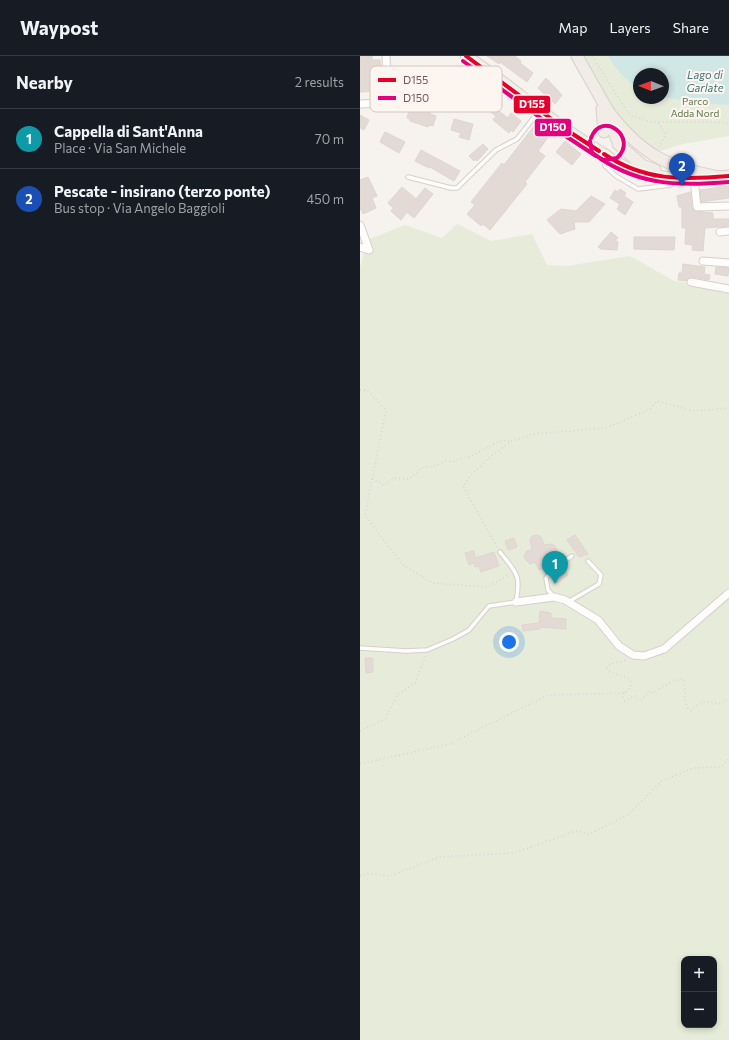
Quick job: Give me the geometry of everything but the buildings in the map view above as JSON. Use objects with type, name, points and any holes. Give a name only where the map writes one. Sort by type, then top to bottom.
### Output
[{"type":"main road","points":[[466,56],[480,66]]},
{"type":"main road","points":[[569,56],[602,109],[601,134],[596,143],[602,153]]},
{"type":"main road","points":[[577,56],[608,111],[630,138],[646,152],[670,164],[695,172],[724,176]]},
{"type":"main road","points":[[502,82],[574,136],[612,160],[636,171],[674,178],[694,179],[724,176]]},
{"type":"main road","points":[[602,153],[613,152],[617,141],[608,111]]},
{"type":"main road","points":[[574,136],[589,138],[601,134],[611,133],[636,161],[649,168],[691,176],[724,176]]},
{"type":"street","points":[[386,56],[386,66]]},
{"type":"street","points":[[360,104],[370,104]]},
{"type":"street","points":[[694,179],[697,207],[729,206]]},
{"type":"street","points":[[360,226],[369,250],[360,248]]},
{"type":"street","points":[[720,232],[729,231]]},
{"type":"street","points":[[704,261],[729,263]]},
{"type":"street","points":[[691,282],[729,289]]},
{"type":"street","points":[[516,602],[554,597],[568,602],[598,620],[619,646],[633,654],[644,656],[664,649],[729,593]]},
{"type":"lane","points":[[408,177],[451,188],[457,188],[496,150],[517,138],[540,110]]},
{"type":"lane","points":[[602,153],[605,166],[616,176],[638,189],[671,185],[674,178]]},
{"type":"lane","points":[[360,648],[406,652],[427,650],[453,639],[469,630],[489,606],[516,602],[519,583],[515,571],[500,552]]},
{"type":"lane","points":[[554,597],[548,590],[546,578],[555,567],[572,556]]},
{"type":"lane","points":[[568,602],[599,584],[601,576],[588,561]]},
{"type":"path","points":[[592,56],[630,114],[650,122],[658,123],[729,123]]},
{"type":"path","points":[[656,150],[662,143],[666,134],[658,123]]},
{"type":"path","points":[[360,390],[367,390],[386,410],[365,515],[403,565],[433,583],[488,587],[515,571]]},
{"type":"path","points":[[500,552],[463,486],[470,476],[490,457],[512,441],[533,434],[606,428],[650,409],[657,401],[694,411],[729,408]]},
{"type":"path","points":[[372,479],[380,482],[383,486],[395,478],[410,479],[421,468],[435,466],[445,461],[451,462],[472,456],[499,441],[512,441]]},
{"type":"path","points":[[360,731],[385,719],[397,695],[415,683],[427,650]]},
{"type":"path","points":[[633,654],[631,659],[614,662],[610,664],[608,668],[611,672],[627,677],[630,680],[631,686],[623,696],[625,701],[635,696],[640,701],[650,691],[654,693],[659,689],[683,679],[685,683],[684,696],[686,706],[690,711],[700,702],[721,704],[729,698]]},
{"type":"path","points":[[360,764],[450,744],[548,695],[625,693]]},
{"type":"path","points":[[360,876],[369,873],[390,876],[439,857],[514,853],[576,831],[590,834],[629,814],[662,781],[693,768],[721,767],[729,759]]},
{"type":"green space","name":"Parco Adda Nord","points":[[578,56],[729,56],[729,136],[683,144],[657,152],[636,140],[607,103]]},
{"type":"green space","points":[[457,224],[491,241],[532,234],[547,265],[567,266],[630,256],[674,281],[729,289],[729,1040],[360,1040],[360,268],[367,240],[405,225],[442,238]]},
{"type":"water","name":"Lago di Garlate","points":[[608,56],[729,56],[729,105],[696,103],[669,98],[669,68],[633,68],[633,84],[614,66]]},
{"type":"transit line","name":"D155","points":[[466,56],[480,66]]},
{"type":"transit line","name":"D150","points":[[463,61],[470,66]]},
{"type":"transit line","name":"D155","points":[[502,83],[565,129],[599,151]]},
{"type":"transit line","name":"D150","points":[[502,90],[561,133],[596,156]]},
{"type":"transit line","name":"D150","points":[[590,141],[592,153],[603,160],[617,158],[623,150],[624,142],[621,135],[610,126],[603,126],[596,130],[591,138]]},
{"type":"transit line","name":"D155","points":[[604,154],[619,163],[634,169],[664,177],[696,178],[729,176]]},
{"type":"transit line","name":"D150","points":[[601,159],[632,175],[663,182],[679,184],[729,182]]},
{"type":"place","name":"Pescate - insirano (terzo ponte)","points":[[682,186]]},
{"type":"place","name":"Cappella di Sant'Anna","points":[[555,584]]}]
